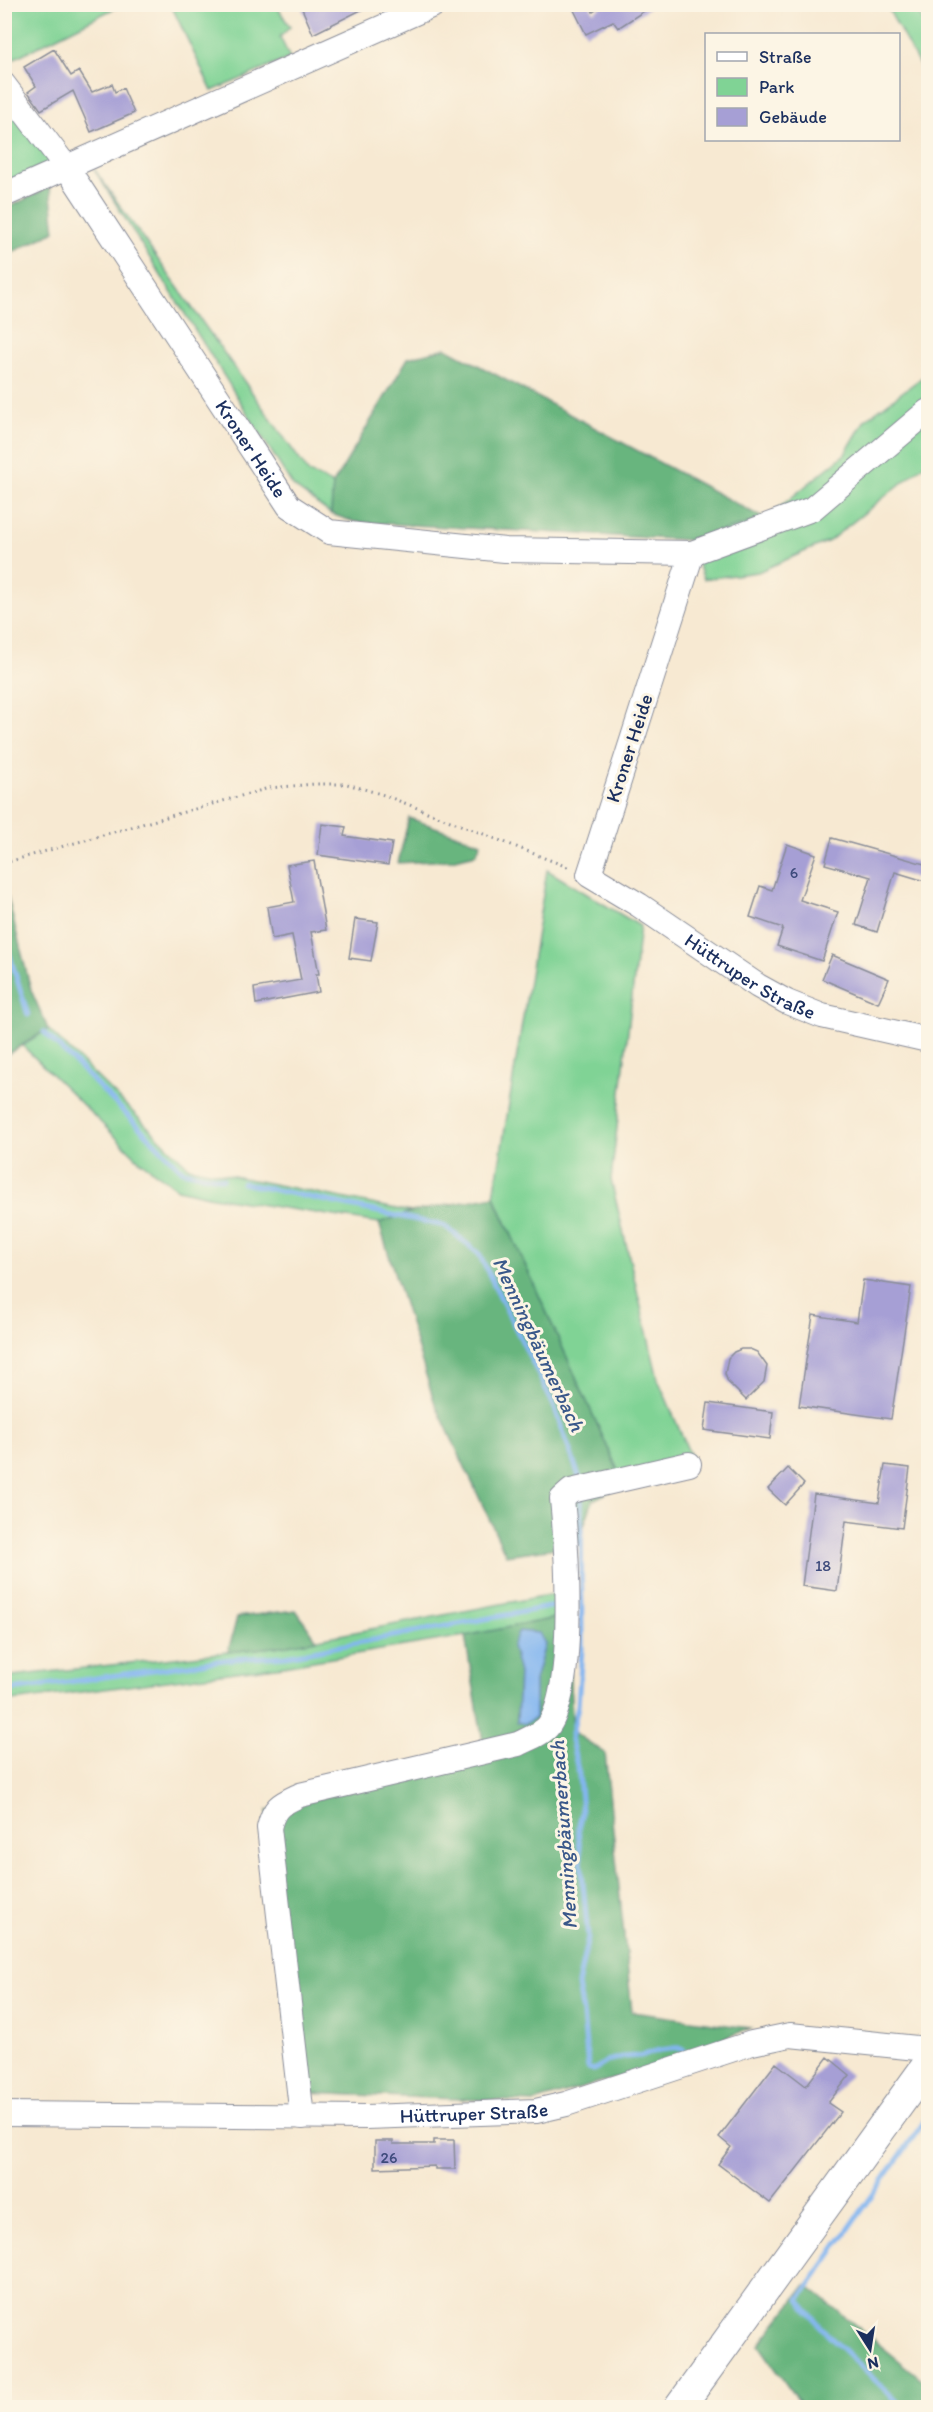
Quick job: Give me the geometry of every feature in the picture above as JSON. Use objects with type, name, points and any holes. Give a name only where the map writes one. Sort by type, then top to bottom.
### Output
[{"type":"main road","points":[[679,2408],[928,2064]]},
{"type":"street","points":[[4,195],[435,4]]},
{"type":"street","name":"Kroner Heide","points":[[4,85],[67,168],[289,506],[329,532],[505,550],[692,553],[812,509],[928,411]]},
{"type":"street","name":"Kroner Heide","points":[[589,875],[692,553]]},
{"type":"street","name":"Hüttruper Straße","points":[[589,875],[639,905],[758,986],[787,1002],[822,1016],[928,1040]]},
{"type":"street","points":[[303,2117],[269,1828],[273,1813],[281,1804],[300,1795],[518,1744],[548,1728],[559,1706],[567,1651],[565,1528],[562,1498],[571,1491],[689,1464]]},
{"type":"street","name":"Hüttruper Straße","points":[[4,2114],[366,2117],[536,2111],[566,2104],[752,2043],[790,2034],[917,2048],[928,2053]]},
{"type":"path","points":[[4,863],[269,788],[347,784],[384,795],[589,875]]},
{"type":"green space","points":[[5,4],[121,4],[121,5],[5,63]]},
{"type":"green space","points":[[171,5],[276,5],[290,27],[280,37],[290,58],[212,91]]},
{"type":"green space","points":[[886,5],[914,5],[928,30],[928,81]]},
{"type":"green space","points":[[4,98],[51,162],[4,183]]},
{"type":"green space","points":[[94,169],[309,473],[333,484],[331,514],[293,486]]},
{"type":"green space","points":[[50,187],[55,231],[5,256],[5,209]]},
{"type":"green space","points":[[446,348],[765,519],[688,540],[355,522],[331,514],[333,484],[408,358]]},
{"type":"green space","points":[[928,373],[928,462],[829,541],[758,572],[704,579],[688,540],[765,519],[845,454],[865,420]]},
{"type":"green space","points":[[409,818],[481,843],[476,854],[451,860],[398,863]]},
{"type":"green space","points":[[547,870],[640,926],[611,1180],[658,1379],[691,1457],[624,1484],[494,1196]]},
{"type":"green space","points":[[4,883],[31,990],[48,1029],[5,1056]]},
{"type":"green space","points":[[48,1029],[189,1167],[411,1212],[379,1223],[213,1197],[178,1189],[140,1161],[23,1046]]},
{"type":"green space","points":[[494,1196],[624,1484],[593,1500],[577,1545],[506,1555],[434,1401],[379,1223],[411,1212]]},
{"type":"green space","points":[[564,1592],[566,1616],[465,1636],[283,1666],[5,1702],[4,1677],[282,1646]]},
{"type":"green space","points":[[296,1610],[317,1640],[228,1652],[237,1617]]},
{"type":"green space","points":[[566,1616],[573,1732],[605,1753],[632,2012],[750,2028],[640,2071],[534,2102],[304,2093],[267,1810],[486,1759],[465,1636]],"holes":[[[545,1644],[535,1680],[535,1718],[517,1721],[519,1673]]]},
{"type":"green space","points":[[806,2285],[928,2384],[928,2407],[802,2407],[759,2345]]},
{"type":"water","points":[[519,1631],[539,1633],[545,1644],[535,1680],[535,1718],[525,1724],[517,1722],[519,1673],[512,1646]]},
{"type":"building","points":[[300,4],[373,4],[313,34]]},
{"type":"building","points":[[571,4],[590,4],[593,12],[605,4],[655,4],[618,28],[613,21],[586,34]]},
{"type":"building","points":[[54,49],[71,76],[79,71],[92,92],[112,84],[115,92],[123,88],[134,113],[91,132],[73,91],[41,110],[28,92],[36,86],[24,67]]},
{"type":"building","points":[[322,824],[346,827],[344,836],[392,843],[388,865],[318,855]]},
{"type":"building","points":[[832,838],[928,865],[928,882],[895,872],[877,932],[856,925],[871,877],[825,864]]},
{"type":"building","points":[[787,844],[816,854],[800,900],[838,912],[822,961],[777,946],[783,928],[750,917],[760,886],[772,890]]},
{"type":"building","points":[[314,861],[326,930],[311,932],[319,974],[316,974],[319,992],[256,1004],[254,988],[301,980],[292,935],[272,939],[267,907],[294,902],[287,865]]},
{"type":"building","points":[[355,919],[378,922],[371,961],[349,958]]},
{"type":"building","points":[[832,955],[889,979],[878,1003],[822,979]]},
{"type":"building","points":[[863,1280],[911,1287],[891,1419],[799,1406],[813,1315],[857,1322]]},
{"type":"building","points":[[741,1349],[757,1352],[767,1366],[764,1382],[746,1400],[728,1382],[725,1374],[728,1358]]},
{"type":"building","points":[[708,1403],[773,1412],[770,1439],[704,1430]]},
{"type":"building","points":[[885,1465],[910,1468],[902,1528],[846,1521],[837,1591],[802,1586],[814,1494],[879,1503]]},
{"type":"building","points":[[788,1468],[804,1484],[785,1505],[768,1489]]},
{"type":"building","points":[[828,2057],[850,2075],[828,2103],[841,2112],[770,2203],[718,2164],[731,2147],[719,2137],[776,2063],[806,2086]]},
{"type":"building","points":[[434,2140],[454,2140],[455,2169],[435,2169],[435,2166],[375,2168],[375,2141],[393,2141],[393,2144],[434,2144]]},
{"type":"waterway","name":"Menningbäumerbach","points":[[4,937],[28,1015]]},
{"type":"waterway","name":"Menningbäumerbach","points":[[44,1032],[183,1171],[223,1179]]},
{"type":"waterway","name":"Menningbäumerbach","points":[[242,1183],[445,1226],[479,1254],[554,1406],[581,1482]]},
{"type":"waterway","name":"Menningbäumerbach","points":[[581,1499],[582,1649],[578,1706],[571,1739],[579,1775],[582,1812],[578,1829],[588,1937],[578,1985],[588,2068],[594,2070],[607,2061],[640,2056],[660,2050],[678,2048],[684,2050]]},
{"type":"waterway","points":[[4,1691],[231,1659],[286,1656],[560,1605]]},
{"type":"waterway","points":[[904,2408],[827,2334],[799,2300],[928,2116]]}]
